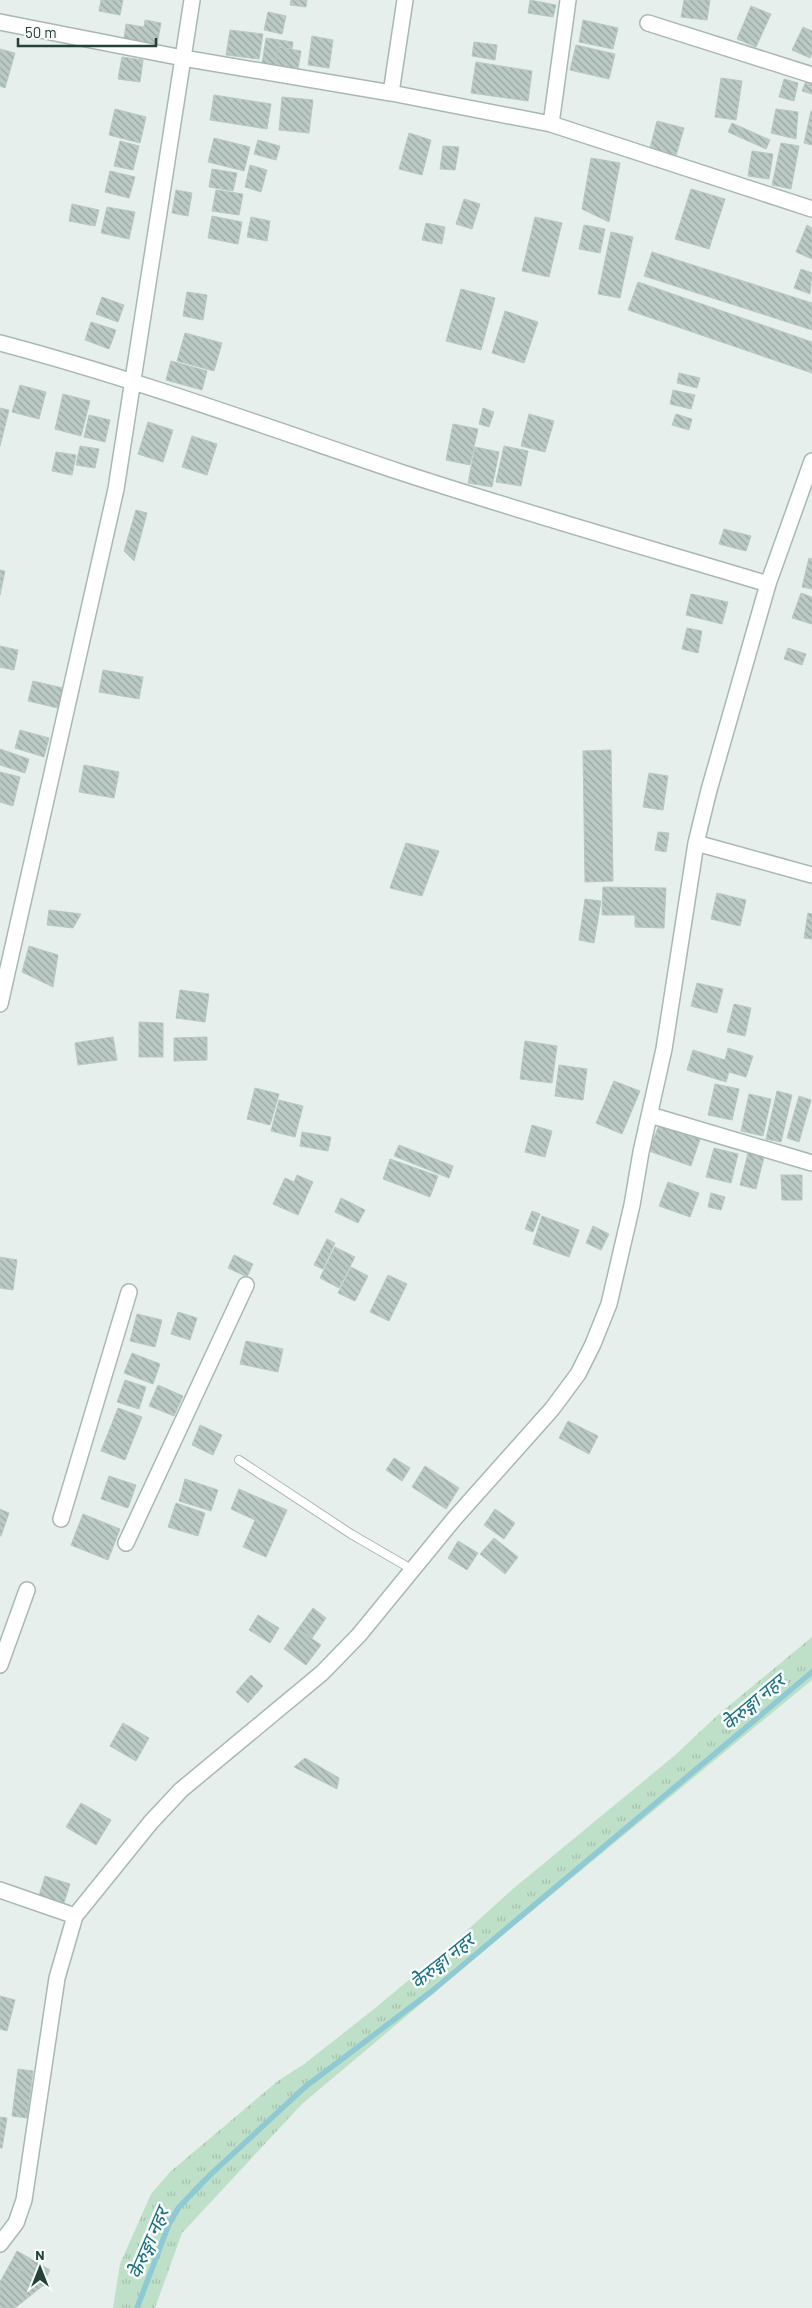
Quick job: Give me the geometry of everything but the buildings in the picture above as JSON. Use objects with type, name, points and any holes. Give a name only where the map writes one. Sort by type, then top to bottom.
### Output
[{"type":"street","points":[[0,1004],[116,489],[192,0]]},
{"type":"street","points":[[391,93],[405,0]]},
{"type":"street","points":[[551,124],[568,0]]},
{"type":"street","points":[[0,22],[183,58],[391,93],[551,124],[812,209]]},
{"type":"street","points":[[648,23],[812,75]]},
{"type":"street","points":[[0,343],[65,360],[227,412],[402,472],[768,584]]},
{"type":"street","points":[[0,2244],[16,2224],[24,2200],[57,1978],[75,1916],[151,1822],[181,1790],[322,1673],[359,1635],[454,1519],[552,1409],[578,1374],[594,1344],[609,1304],[664,1049],[696,843],[709,790],[768,584],[812,461]]},
{"type":"street","points":[[696,843],[812,875]]},
{"type":"street","points":[[650,1115],[812,1163]]},
{"type":"street","points":[[126,1542],[246,1284]]},
{"type":"street","points":[[61,1519],[129,1292]]},
{"type":"street","points":[[0,1665],[27,1590]]},
{"type":"street","points":[[0,1890],[75,1916]]},
{"type":"lane","points":[[239,1460],[351,1534],[413,1570]]},
{"type":"green space","points":[[812,1637],[812,1680],[504,1934],[302,2104],[182,2233],[155,2308],[113,2308],[120,2264],[151,2194],[170,2172],[279,2080],[303,2065],[452,1944],[514,1888],[674,1756],[719,1714]]},
{"type":"waterway","name":"केेरुङ्गा नहर","points":[[137,2308],[169,2224],[179,2207],[210,2175],[305,2087],[432,1991],[812,1672]]}]
